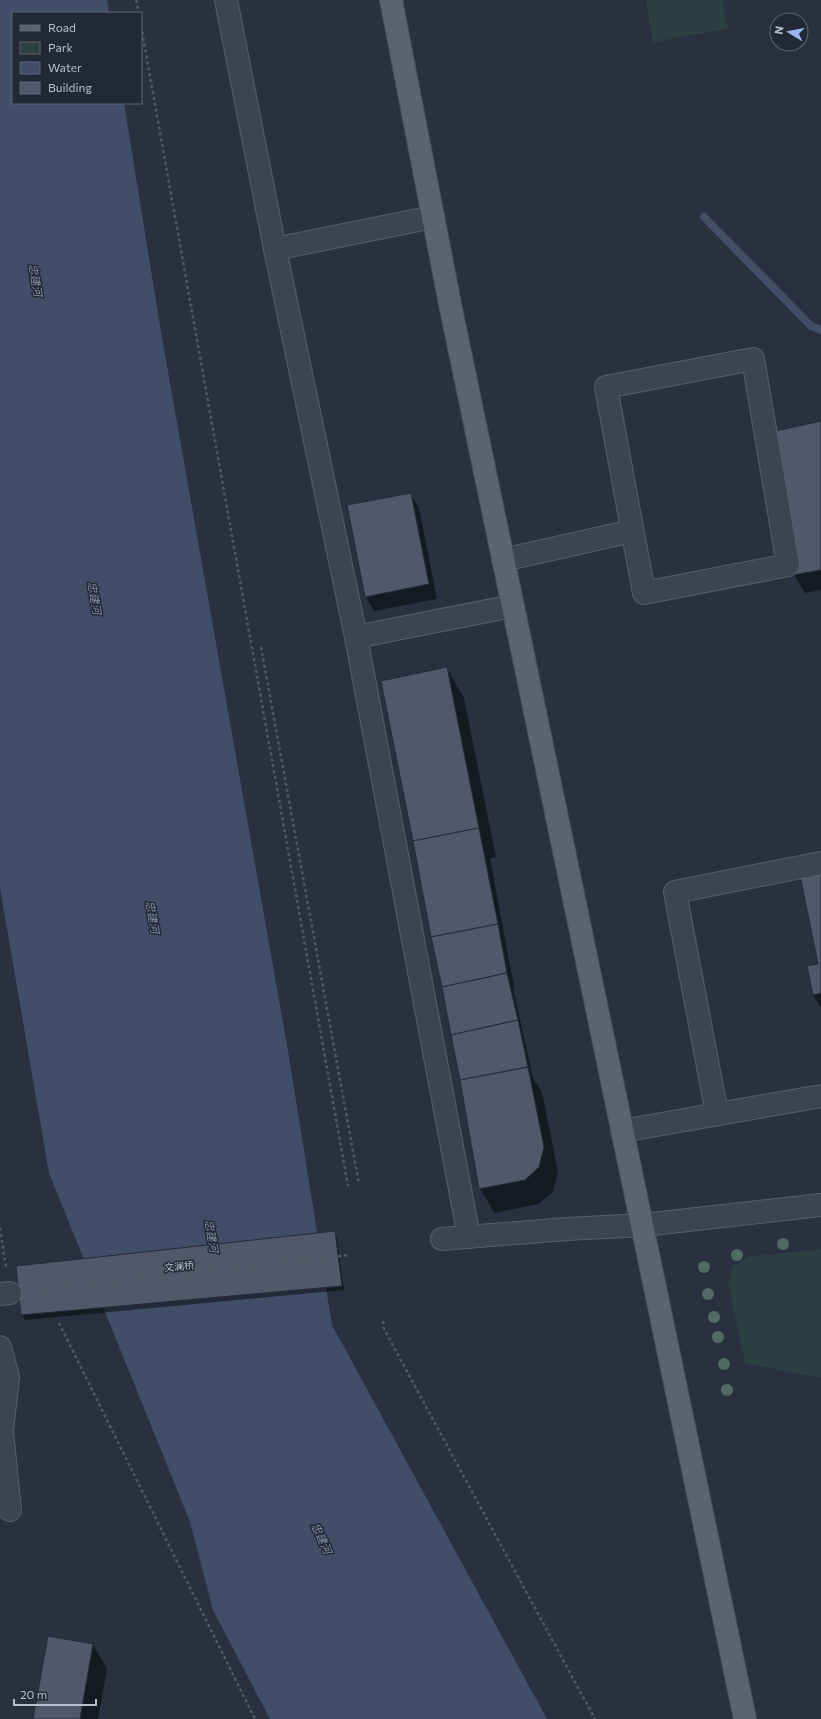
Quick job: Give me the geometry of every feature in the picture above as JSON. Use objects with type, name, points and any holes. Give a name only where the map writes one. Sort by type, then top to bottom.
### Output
[{"type":"main road","points":[[391,0],[433,217],[503,560],[745,1719]]},
{"type":"street","points":[[226,0],[274,249],[356,637],[469,1237]]},
{"type":"street","points":[[274,249],[433,217]]},
{"type":"street","points":[[753,359],[788,565],[644,593],[632,531],[606,387],[753,359]]},
{"type":"street","points":[[503,560],[632,531]]},
{"type":"street","points":[[356,637],[513,606]]},
{"type":"street","points":[[717,1114],[675,892],[821,863]]},
{"type":"street","points":[[622,1132],[821,1096]]},
{"type":"street","points":[[442,1239],[567,1229],[643,1225],[821,1205]]},
{"type":"street","points":[[0,1347],[8,1377],[2,1431],[10,1510]]},
{"type":"path","points":[[136,0],[139,12]]},
{"type":"path","points":[[142,32],[348,1186]]},
{"type":"path","points":[[261,647],[359,1184]]},
{"type":"path","points":[[0,1228],[5,1294]]},
{"type":"path","name":"文澜桥","points":[[5,1294],[349,1255]]},
{"type":"path","points":[[383,1321],[384,1329],[595,1719]]},
{"type":"path","points":[[59,1323],[255,1719]]},
{"type":"green space","points":[[646,0],[722,0],[728,29],[653,42]]},
{"type":"green space","points":[[821,1249],[821,1378],[745,1363],[728,1283],[733,1266],[748,1257]]},
{"type":"water","name":"忠建河","points":[[0,0],[107,0],[109,12],[12,12],[12,104],[124,104],[161,332],[288,1051],[332,1325],[547,1719],[270,1719],[213,1610],[190,1522],[49,1173],[0,888]]},
{"type":"building","points":[[821,421],[821,570],[793,575],[771,432]]},
{"type":"building","points":[[411,493],[429,584],[365,597],[347,505]]},
{"type":"building","points":[[447,667],[479,828],[413,841],[381,681]]},
{"type":"building","points":[[479,828],[498,924],[431,937],[413,841]]},
{"type":"building","points":[[821,866],[821,993],[813,995],[807,966],[818,964],[799,870]]},
{"type":"building","points":[[498,924],[507,973],[442,987],[431,937]]},
{"type":"building","points":[[507,973],[518,1020],[451,1035],[442,987]]},
{"type":"building","points":[[518,1020],[528,1067],[460,1080],[451,1035]]},
{"type":"building","points":[[528,1067],[544,1147],[539,1167],[525,1180],[479,1189],[460,1080]]},
{"type":"building","points":[[335,1231],[342,1286],[21,1315],[16,1266]]},
{"type":"building","points":[[48,1636],[93,1644],[80,1719],[33,1719]]},
{"type":"waterway","points":[[704,217],[811,326],[821,330]]}]
